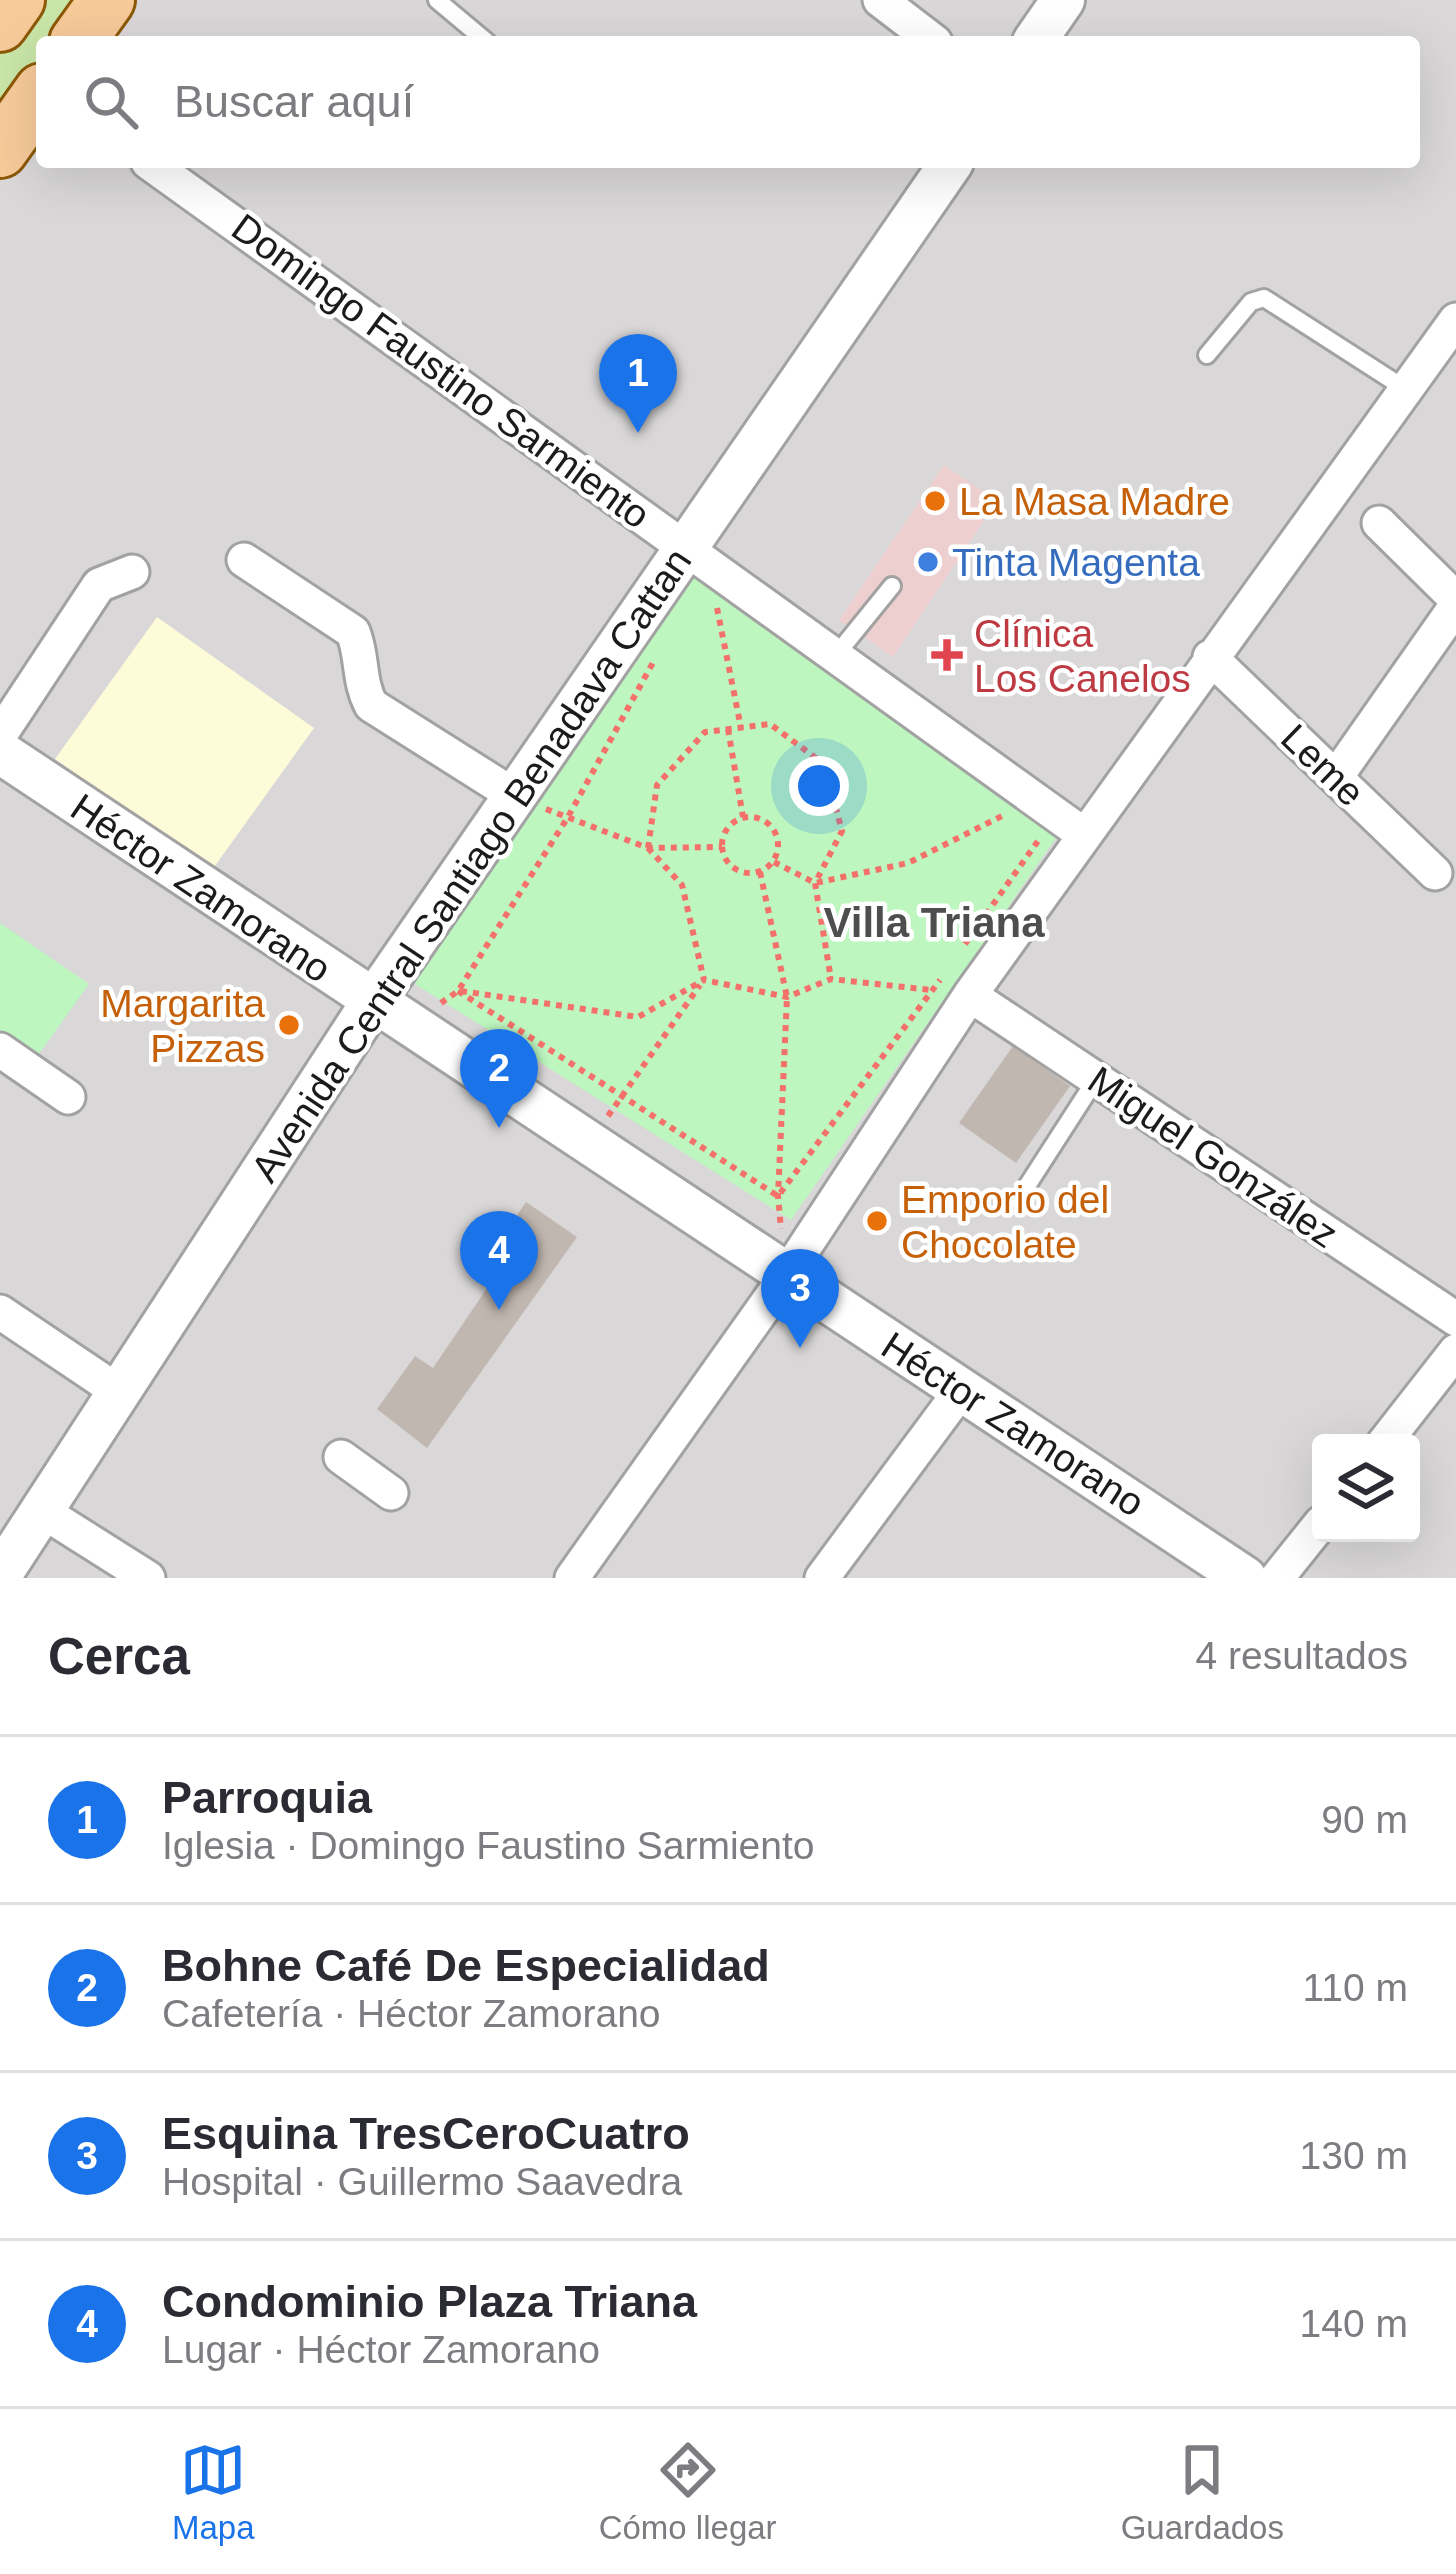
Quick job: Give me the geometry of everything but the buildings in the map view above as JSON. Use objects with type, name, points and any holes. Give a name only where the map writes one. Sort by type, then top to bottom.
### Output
[{"type":"main road","points":[[0,24],[17,0]]},
{"type":"main road","points":[[81,36],[107,0]]},
{"type":"main road","points":[[0,150],[36,99]]},
{"type":"street","points":[[880,0],[927,36]]},
{"type":"street","points":[[1038,36],[1063,0]]},
{"type":"street","name":"Domingo Faustino Sarmiento","points":[[156,168],[836,655],[1050,829]]},
{"type":"street","name":"Avenida Central Santiago Benadava Cattan","points":[[6,1553],[42,1511],[372,1003],[515,796],[697,555],[942,168]]},
{"type":"street","points":[[572,1578],[786,1275],[1050,829],[1210,657],[1456,320]]},
{"type":"street","points":[[1336,777],[1456,602],[1379,523]]},
{"type":"street","points":[[244,560],[353,632],[359,646],[359,683],[371,705],[515,796]]},
{"type":"street","points":[[3,758],[99,585],[132,572]]},
{"type":"street","name":"Leme","points":[[1210,657],[1435,873]]},
{"type":"street","name":"Héctor Zamorano","points":[[3,758],[1245,1578]]},
{"type":"street","name":"Miguel González","points":[[958,983],[1456,1319]]},
{"type":"street","points":[[0,1050],[68,1097]]},
{"type":"street","points":[[0,1312],[119,1392]]},
{"type":"street","points":[[1391,1434],[1456,1351]]},
{"type":"street","points":[[822,1578],[962,1389]]},
{"type":"street","points":[[341,1456],[391,1493]]},
{"type":"street","points":[[42,1511],[148,1578]]},
{"type":"street","points":[[1277,1578],[1312,1533]]},
{"type":"lane","points":[[437,0],[480,36]]},
{"type":"lane","points":[[1207,355],[1251,302],[1264,298],[1407,390]]},
{"type":"lane","points":[[836,655],[892,586]]},
{"type":"lane","points":[[1018,1199],[1096,1079]]},
{"type":"path","points":[[697,555],[741,728]]},
{"type":"path","points":[[458,991],[568,818],[665,641]]},
{"type":"path","points":[[648,848],[657,785],[705,732],[770,724],[824,764],[842,831],[815,883],[831,979]]},
{"type":"path","points":[[728,730],[743,818]]},
{"type":"path","points":[[515,796],[648,848],[722,847]]},
{"type":"path","points":[[774,862],[815,883],[908,863],[1009,812]]},
{"type":"path","points":[[743,818],[771,825],[779,843],[774,862],[760,872],[734,869],[722,847],[727,829],[743,818]]},
{"type":"path","points":[[958,953],[1050,829]]},
{"type":"path","points":[[588,1144],[704,980],[682,885],[648,848]]},
{"type":"path","points":[[760,872],[787,997],[778,1196],[786,1275]]},
{"type":"path","points":[[458,991],[638,1017],[704,980],[787,997],[831,979],[932,991],[958,983]]},
{"type":"path","points":[[778,1196],[932,991],[958,983]]},
{"type":"path","points":[[458,991],[778,1196]]},
{"type":"shaded area","points":[[111,0],[1456,0],[1456,1578],[0,1578],[0,155],[36,104],[36,168],[1420,168],[1420,36],[84,36]]},
{"type":"shaded area","points":[[944,465],[997,501],[893,657],[839,620]]},
{"type":"shaded area","points":[[157,617],[314,728],[212,870],[55,759]]},
{"type":"green space","points":[[32,0],[92,0],[66,36],[36,36],[36,80],[0,132],[0,44]]},
{"type":"green space","points":[[663,552],[1058,835],[791,1220],[402,976]]},
{"type":"green space","points":[[0,923],[89,984],[36,1058],[0,1032]]},
{"type":"place","name":"Parroquia","points":[[638,433]]},
{"type":"place","name":"La Masa Madre","points":[[935,501]]},
{"type":"place","name":"Tinta Magenta","points":[[928,562]]},
{"type":"place","name":"Clínica Los Canelos","points":[[947,655]]},
{"type":"place","name":"Margarita Pizzas","points":[[289,1025]]},
{"type":"place","name":"Bohne Café De Especialidad","points":[[499,1128]]},
{"type":"place","name":"Emporio del Chocolate","points":[[877,1221]]},
{"type":"place","name":"Condominio Plaza Triana","points":[[499,1310]]},
{"type":"place","name":"Esquina TresCeroCuatro","points":[[800,1348]]},
{"type":"district","name":"Villa Triana","points":[[934,922]]}]
